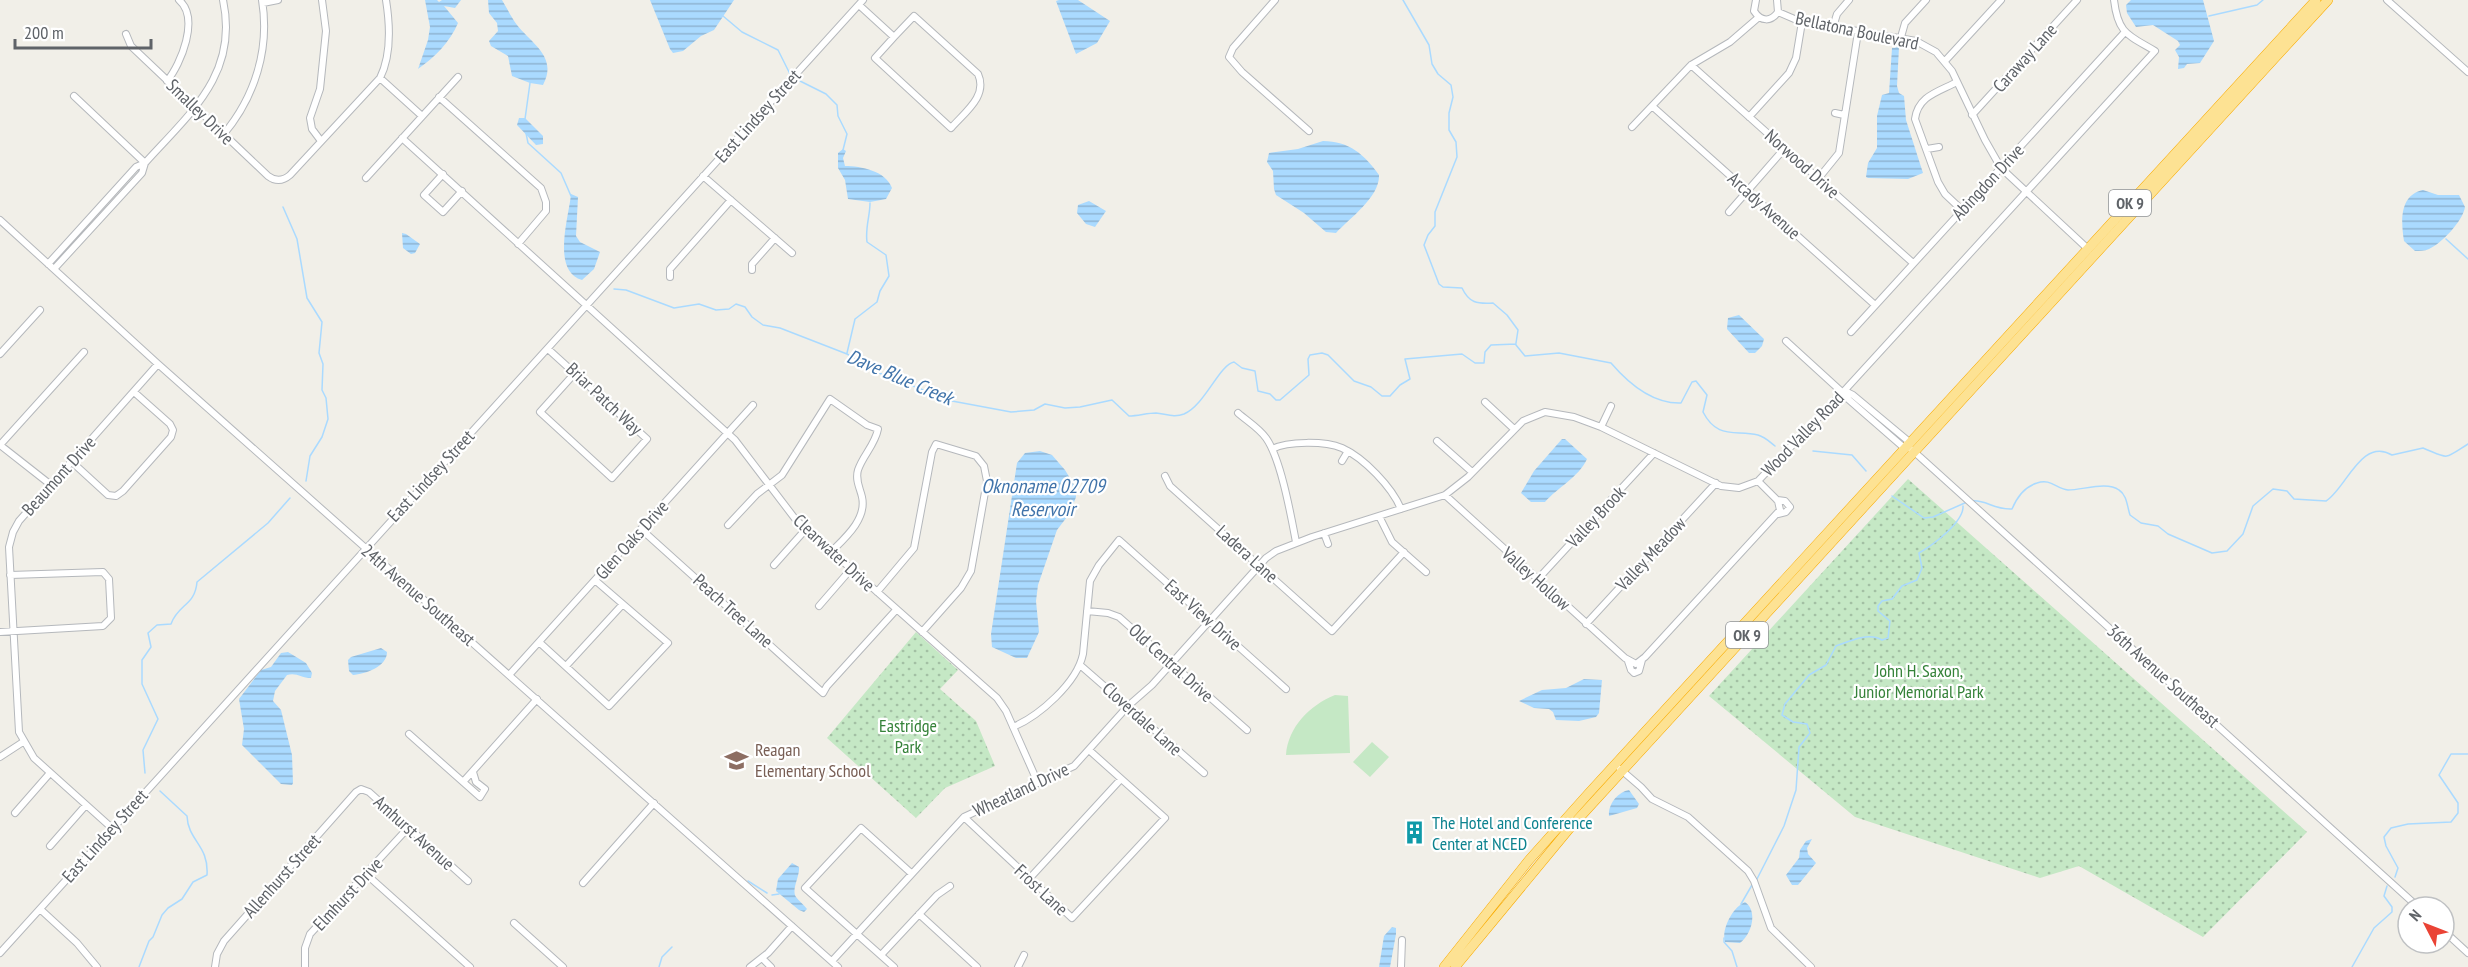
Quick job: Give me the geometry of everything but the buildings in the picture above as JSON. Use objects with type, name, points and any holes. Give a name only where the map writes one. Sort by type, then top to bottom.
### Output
[{"type":"highway","name":"OK 9","points":[[1911,449],[2088,249],[2316,0]]},
{"type":"highway","name":"OK 9","points":[[1444,967],[1529,860],[1619,768],[1911,449],[2328,0]]},
{"type":"highway","name":"OK 9","points":[[1455,967],[1619,768]]},
{"type":"street","points":[[167,81],[181,59],[186,40],[186,10],[179,0]]},
{"type":"street","points":[[48,264],[136,167],[145,163],[210,88],[222,58],[226,26],[222,0]]},
{"type":"street","points":[[223,135],[247,101],[259,68],[265,34],[262,1],[278,0]]},
{"type":"street","points":[[322,0],[326,31],[320,89],[310,118],[312,129],[321,141],[380,78],[386,60],[389,34],[386,0]]},
{"type":"street","points":[[1275,0],[1233,48],[1229,57],[1242,72],[1309,132]]},
{"type":"street","points":[[1632,127],[1691,65],[1730,42],[1759,18],[1770,19],[1778,12],[1777,0]]},
{"type":"street","points":[[1833,27],[1837,14],[1850,0]]},
{"type":"street","points":[[1901,37],[1905,23],[1926,0]]},
{"type":"street","points":[[1945,61],[2001,0]]},
{"type":"street","name":"Caraway Lane","points":[[1972,115],[2077,0]]},
{"type":"street","points":[[2114,0],[2116,16],[2124,33]]},
{"type":"street","points":[[2387,0],[2468,72]]},
{"type":"street","points":[[1755,1],[1754,11],[1759,18]]},
{"type":"street","points":[[861,2],[894,37]]},
{"type":"street","name":"East Lindsey Street","points":[[0,953],[364,548],[588,306],[861,2]]},
{"type":"street","name":"Bellatona Boulevard","points":[[1778,12],[1802,22],[1901,37],[1926,45],[1945,61],[2001,168],[2088,249]]},
{"type":"street","points":[[914,16],[978,74],[981,81],[977,98],[951,128],[875,58],[894,37],[914,16]]},
{"type":"street","points":[[1749,117],[1789,73],[1796,58],[1802,22]]},
{"type":"street","points":[[1818,179],[1839,153],[1858,32]]},
{"type":"street","name":"Abingdon Drive","points":[[1851,332],[2124,33]]},
{"type":"street","name":"Wood Valley Road","points":[[1259,565],[1276,551],[1296,542],[1445,495],[1472,472],[1523,421],[1545,412],[1574,417],[1601,427],[1716,483],[1739,488],[1758,481],[1844,392],[2155,51],[2124,33]]},
{"type":"street","name":"Smalley Drive","points":[[126,34],[131,46],[268,176],[282,180],[290,175],[321,141]]},
{"type":"street","name":"Norwood Drive","points":[[1691,65],[1913,263]]},
{"type":"street","points":[[366,178],[458,76]]},
{"type":"street","points":[[380,78],[422,116]]},
{"type":"street","points":[[1957,82],[1921,101],[1916,109],[1915,119],[1938,182],[1945,194],[1962,210]]},
{"type":"street","points":[[74,96],[145,163]]},
{"type":"street","points":[[439,97],[545,194],[546,211],[518,244]]},
{"type":"street","name":"Arcady Avenue","points":[[1652,106],[1875,305]]},
{"type":"street","points":[[1834,113],[1844,115]]},
{"type":"street","name":"Clearwater Drive","points":[[402,138],[741,446],[792,516],[997,698],[1004,707],[1038,783]]},
{"type":"street","points":[[1927,149],[1939,147]]},
{"type":"street","points":[[1729,212],[1784,149]]},
{"type":"street","points":[[54,269],[142,173],[145,163]]},
{"type":"street","points":[[443,174],[424,195],[443,212],[462,191]]},
{"type":"street","points":[[703,176],[792,254]]},
{"type":"street","points":[[670,277],[670,269],[731,200]]},
{"type":"street","name":"24th Avenue Southeast","points":[[0,220],[364,548],[838,967]]},
{"type":"street","points":[[752,270],[752,264],[774,238]]},
{"type":"street","points":[[0,354],[40,310]]},
{"type":"street","name":"36th Avenue Southeast","points":[[1785,341],[1902,446],[1911,449],[1982,512],[2405,895]]},
{"type":"street","name":"Briar Patch Way","points":[[548,349],[575,373],[647,439],[612,478],[540,412],[575,373]]},
{"type":"street","points":[[51,485],[0,445],[84,352]]},
{"type":"street","name":"Beaumont Drive","points":[[23,742],[18,728],[10,575],[9,547],[13,532],[19,521],[158,364]]},
{"type":"street","points":[[72,462],[111,496],[121,494],[171,437],[173,430],[170,424],[134,392]]},
{"type":"street","points":[[728,525],[753,497],[782,475],[830,399],[867,425],[878,429],[876,439],[857,475],[862,500],[860,518],[831,552]]},
{"type":"street","points":[[1485,402],[1514,429]]},
{"type":"street","name":"Glen Oaks Drive","points":[[509,675],[753,405]]},
{"type":"street","points":[[1601,427],[1611,406]]},
{"type":"street","points":[[1238,413],[1266,437],[1272,449],[1288,503],[1296,542]]},
{"type":"street","points":[[1437,441],[1472,472]]},
{"type":"street","points":[[876,592],[914,548],[932,452],[936,444],[976,456],[986,469],[987,481],[972,571],[961,588],[922,632]]},
{"type":"street","points":[[1272,449],[1302,444],[1330,445],[1348,452],[1381,479],[1392,491],[1401,509]]},
{"type":"street","points":[[1342,461],[1348,452]]},
{"type":"street","name":"Valley Brook","points":[[1538,580],[1654,453]]},
{"type":"street","name":"Ladera Lane","points":[[1165,476],[1170,486],[1332,631],[1404,552]]},
{"type":"street","name":"Valley Hollow","points":[[1445,495],[1586,624],[1628,661],[1636,664],[1777,514],[1781,506],[1758,481]]},
{"type":"street","name":"Valley Meadow","points":[[1586,624],[1716,483]]},
{"type":"street","points":[[1379,516],[1386,535],[1426,572]]},
{"type":"street","points":[[774,565],[806,529]]},
{"type":"street","name":"Peach Tree Lane","points":[[642,530],[824,693],[827,686],[896,610]]},
{"type":"street","points":[[1324,533],[1328,544]]},
{"type":"street","name":"East View Drive","points":[[1087,611],[1092,576],[1119,540],[1286,689]]},
{"type":"street","name":"Wheatland Drive","points":[[832,961],[855,933],[964,818],[1069,770],[1128,706],[1172,664],[1259,565]]},
{"type":"street","points":[[819,606],[851,569]]},
{"type":"street","points":[[0,632],[103,626],[111,618],[109,579],[103,572],[10,575]]},
{"type":"street","points":[[539,642],[609,706],[668,643],[596,580]]},
{"type":"street","points":[[567,666],[622,605]]},
{"type":"street","points":[[1013,727],[1037,715],[1080,665],[1087,611]]},
{"type":"street","name":"Old Central Drive","points":[[1087,611],[1116,615],[1246,730]]},
{"type":"street","name":"Cloverdale Lane","points":[[1080,665],[1204,774]]},
{"type":"street","points":[[464,782],[537,699]]},
{"type":"street","points":[[410,734],[476,795],[482,796],[485,789],[476,782],[473,772]]},
{"type":"street","points":[[0,757],[23,742],[31,754],[113,829]]},
{"type":"street","points":[[1029,879],[1121,779],[1089,750]]},
{"type":"street","points":[[1619,768],[1652,799],[1688,817],[1748,871],[1757,888],[1771,928],[1811,967]]},
{"type":"street","points":[[15,813],[51,773]]},
{"type":"street","name":"Frost Lane","points":[[964,818],[1072,918],[1165,818],[1121,779]]},
{"type":"street","name":"Amhurst Avenue","points":[[358,790],[366,790],[468,881]]},
{"type":"street","name":"Allenhurst Street","points":[[215,967],[217,954],[224,941],[358,790]]},
{"type":"street","points":[[583,883],[654,803]]},
{"type":"street","points":[[50,846],[86,805]]},
{"type":"street","name":"Elmhurst Drive","points":[[305,967],[305,948],[310,934],[408,828]]},
{"type":"street","points":[[894,967],[805,888],[861,828],[911,873]]},
{"type":"street","points":[[366,874],[470,967]]},
{"type":"street","points":[[881,955],[937,894],[950,886]]},
{"type":"street","points":[[40,909],[77,943],[97,967]]},
{"type":"street","points":[[919,914],[977,967]]},
{"type":"street","points":[[514,923],[563,967]]},
{"type":"street","points":[[750,967],[762,958],[792,926]]},
{"type":"street","points":[[1401,967],[1402,940]]},
{"type":"street","points":[[2456,942],[2468,953]]},
{"type":"street","points":[[1018,967],[1024,955]]},
{"type":"street","points":[[762,958],[771,967]]},
{"type":"green space","name":"John H. Saxon, Junior Memorial Park","points":[[1908,479],[2307,832],[2203,937],[2079,866],[2040,878],[1855,817],[1709,696]]},
{"type":"green space","name":"Eastridge Park","points":[[916,632],[958,670],[940,689],[976,721],[995,766],[945,788],[916,818],[827,738]]},
{"type":"green space","points":[[1335,695],[1348,696],[1350,753],[1286,755],[1291,735],[1302,718],[1317,705]]},
{"type":"green space","points":[[1372,742],[1389,757],[1370,777],[1353,762]]},
{"type":"water","points":[[425,0],[439,2],[461,0],[455,8],[444,6],[458,23],[451,37],[441,49],[418,69],[430,27]]},
{"type":"water","points":[[488,0],[502,0],[517,25],[541,52],[547,66],[547,75],[543,85],[512,76],[508,56],[491,46],[489,41],[498,31],[497,23],[489,13]]},
{"type":"water","points":[[650,0],[734,0],[714,30],[701,36],[683,51],[673,53]]},
{"type":"water","points":[[1078,0],[1110,21],[1097,43],[1076,54],[1056,1]]},
{"type":"water","points":[[2131,0],[2203,0],[2214,41],[2200,63],[2187,64],[2184,68],[2178,69],[2179,57],[2175,50],[2180,45],[2178,41],[2153,25],[2136,27],[2127,13],[2126,5]]},
{"type":"water","points":[[1899,47],[1897,86],[1899,93],[1904,96],[1906,120],[1923,173],[1908,179],[1868,178],[1866,177],[1868,163],[1877,148],[1877,116],[1882,95],[1889,93],[1892,48]]},
{"type":"water","points":[[519,118],[525,118],[543,136],[543,144],[536,145],[517,125]]},
{"type":"water","points":[[1323,141],[1341,144],[1356,150],[1379,175],[1375,191],[1370,199],[1336,233],[1326,232],[1304,213],[1276,195],[1273,171],[1267,162],[1269,153],[1298,149]]},
{"type":"water","points":[[843,149],[846,151],[843,158],[845,166],[872,171],[889,182],[892,188],[886,199],[870,202],[848,199],[845,180],[838,168],[838,153]]},
{"type":"water","points":[[2423,190],[2438,195],[2459,195],[2465,207],[2456,225],[2439,242],[2427,250],[2415,251],[2404,241],[2403,210],[2409,197]]},
{"type":"water","points":[[571,194],[578,197],[576,236],[580,242],[600,252],[594,269],[582,280],[573,275],[564,255],[565,229]]},
{"type":"water","points":[[1089,201],[1106,211],[1095,227],[1086,224],[1077,213],[1078,205]]},
{"type":"water","points":[[402,233],[420,244],[415,253],[411,254],[403,248]]},
{"type":"water","points":[[1739,315],[1764,339],[1762,346],[1755,353],[1749,353],[1727,329],[1728,318]]},
{"type":"water","points":[[1562,439],[1565,439],[1587,459],[1578,472],[1545,502],[1531,502],[1521,493],[1534,471]]},
{"type":"water","name":"Oknoname 02709 Reservoir","points":[[1040,451],[1052,455],[1065,470],[1076,488],[1076,497],[1070,513],[1057,530],[1038,585],[1036,601],[1039,632],[1027,658],[1016,658],[992,647],[991,634],[1017,463],[1025,453]]},
{"type":"water","points":[[381,648],[387,652],[379,666],[353,675],[349,671],[348,660],[351,657]]},
{"type":"water","points":[[288,652],[306,663],[312,673],[311,678],[287,675],[275,691],[273,701],[281,710],[292,755],[292,785],[281,784],[242,745],[244,729],[239,699],[261,670],[271,667],[281,653]]},
{"type":"water","points":[[1584,679],[1602,680],[1599,713],[1596,717],[1579,721],[1556,720],[1549,709],[1534,708],[1519,701],[1542,690],[1566,688]]},
{"type":"water","points":[[1629,790],[1639,804],[1637,808],[1609,816],[1610,807],[1615,799],[1621,793]]},
{"type":"water","points":[[1812,839],[1807,848],[1808,854],[1816,863],[1798,885],[1792,885],[1786,875],[1799,858],[1800,850],[1806,841]]},
{"type":"water","points":[[792,863],[799,867],[795,894],[807,909],[804,912],[776,891],[778,879]]},
{"type":"water","points":[[1745,902],[1749,906],[1752,917],[1748,934],[1740,943],[1725,942],[1726,925],[1729,919]]},
{"type":"water","points":[[1392,927],[1396,928],[1396,934],[1390,967],[1379,967],[1384,936]]},
{"type":"waterway","points":[[1403,0],[1429,45],[1432,64],[1438,74],[1451,85],[1453,97],[1449,113],[1449,130],[1456,142],[1457,157],[1435,212],[1435,226],[1424,245],[1439,284],[1443,287],[1462,288],[1474,302],[1493,303],[1507,315],[1518,330],[1516,343]]},
{"type":"waterway","points":[[2209,16],[2257,5],[2263,0]]},
{"type":"waterway","points":[[723,16],[742,32],[778,50],[790,74]]},
{"type":"waterway","points":[[796,79],[826,94],[837,105],[838,116],[847,134],[843,150]]},
{"type":"waterway","name":"Dave Blue Creek","points":[[525,119],[530,83]]},
{"type":"waterway","name":"Dave Blue Creek","points":[[526,133],[528,143],[561,173],[571,196]]},
{"type":"waterway","points":[[847,353],[855,319],[877,302],[880,291],[889,276],[886,255],[867,242],[870,203]]},
{"type":"waterway","points":[[283,207],[297,239],[307,298],[322,322],[319,353],[323,364],[322,390],[326,398],[328,419],[322,437],[310,456],[306,481]]},
{"type":"waterway","points":[[2446,239],[2468,259]]},
{"type":"waterway","name":"Dave Blue Creek","points":[[614,289],[626,290],[674,308],[699,304],[716,310],[729,309],[736,304],[745,307],[752,317],[763,325],[780,328],[847,354],[879,373],[952,401],[1011,412],[1034,410],[1045,404],[1065,408],[1112,400],[1129,416],[1156,413],[1180,415],[1192,409],[1223,370],[1234,362],[1242,368],[1255,371],[1258,391],[1280,400],[1309,375],[1310,355],[1322,353],[1328,355],[1354,381],[1371,387],[1382,396],[1390,396],[1400,385],[1410,379],[1405,359],[1462,354],[1475,363],[1484,363],[1485,352],[1491,345],[1516,344]]},
{"type":"waterway","name":"Dave Blue Creek","points":[[1516,345],[1525,356],[1559,353],[1611,363],[1633,385],[1660,400],[1681,403],[1692,382],[1696,381],[1707,395],[1703,412],[1714,426],[1727,432],[1758,435],[1775,446]]},
{"type":"waterway","name":"Dave Blue Creek","points":[[1971,501],[2012,509],[2025,490],[2042,482],[2068,490],[2114,487],[2124,495],[2130,515],[2141,523],[2158,526],[2168,534],[2212,553],[2227,551],[2243,534],[2253,506],[2273,489],[2287,491],[2294,499],[2326,501],[2363,458],[2371,453],[2381,451],[2392,455],[2423,448],[2446,456],[2468,444]]},
{"type":"waterway","name":"Dave Blue Creek","points":[[1813,451],[1852,455],[1866,471]]},
{"type":"waterway","name":"Dave Blue Creek","points":[[1892,496],[1924,518],[1933,517],[1967,502]]},
{"type":"waterway","points":[[145,773],[143,750],[158,719],[142,684],[142,660],[151,647],[148,633],[157,625],[171,624],[178,612],[190,601],[196,590],[197,582],[268,523],[290,498]]},
{"type":"waterway","points":[[1757,879],[1784,826],[1796,790],[1799,747],[1810,733],[1807,724],[1793,722],[1782,715],[1785,704],[1809,675],[1826,665],[1836,646],[1865,637],[1882,640],[1888,638],[1890,621],[1878,611],[1878,606],[1882,601],[1892,599],[1902,586],[1917,580],[1922,568],[1919,553],[1953,526],[1959,519],[1963,506]]},
{"type":"waterway","points":[[2395,877],[2398,868],[2386,846],[2384,837],[2391,828],[2408,824],[2451,822],[2458,813],[2458,803],[2439,775],[2451,754],[2468,754]]},
{"type":"waterway","points":[[139,967],[162,915],[182,899],[193,882],[207,875],[205,857],[191,832],[187,816],[160,791]]},
{"type":"waterway","points":[[748,881],[767,893]]},
{"type":"waterway","points":[[1741,904],[1752,885]]},
{"type":"waterway","points":[[2352,967],[2374,928],[2392,912],[2392,907],[2384,896],[2387,886]]},
{"type":"waterway","points":[[772,895],[779,894]]},
{"type":"waterway","points":[[1724,938],[1724,942],[1732,951],[1737,967]]},
{"type":"waterway","points":[[659,967],[662,957],[672,947]]},
{"type":"place","name":"Reagan Elementary School","points":[[737,760]]},
{"type":"place","name":"The Hotel and Conference Center at NCED","points":[[1414,833]]}]
